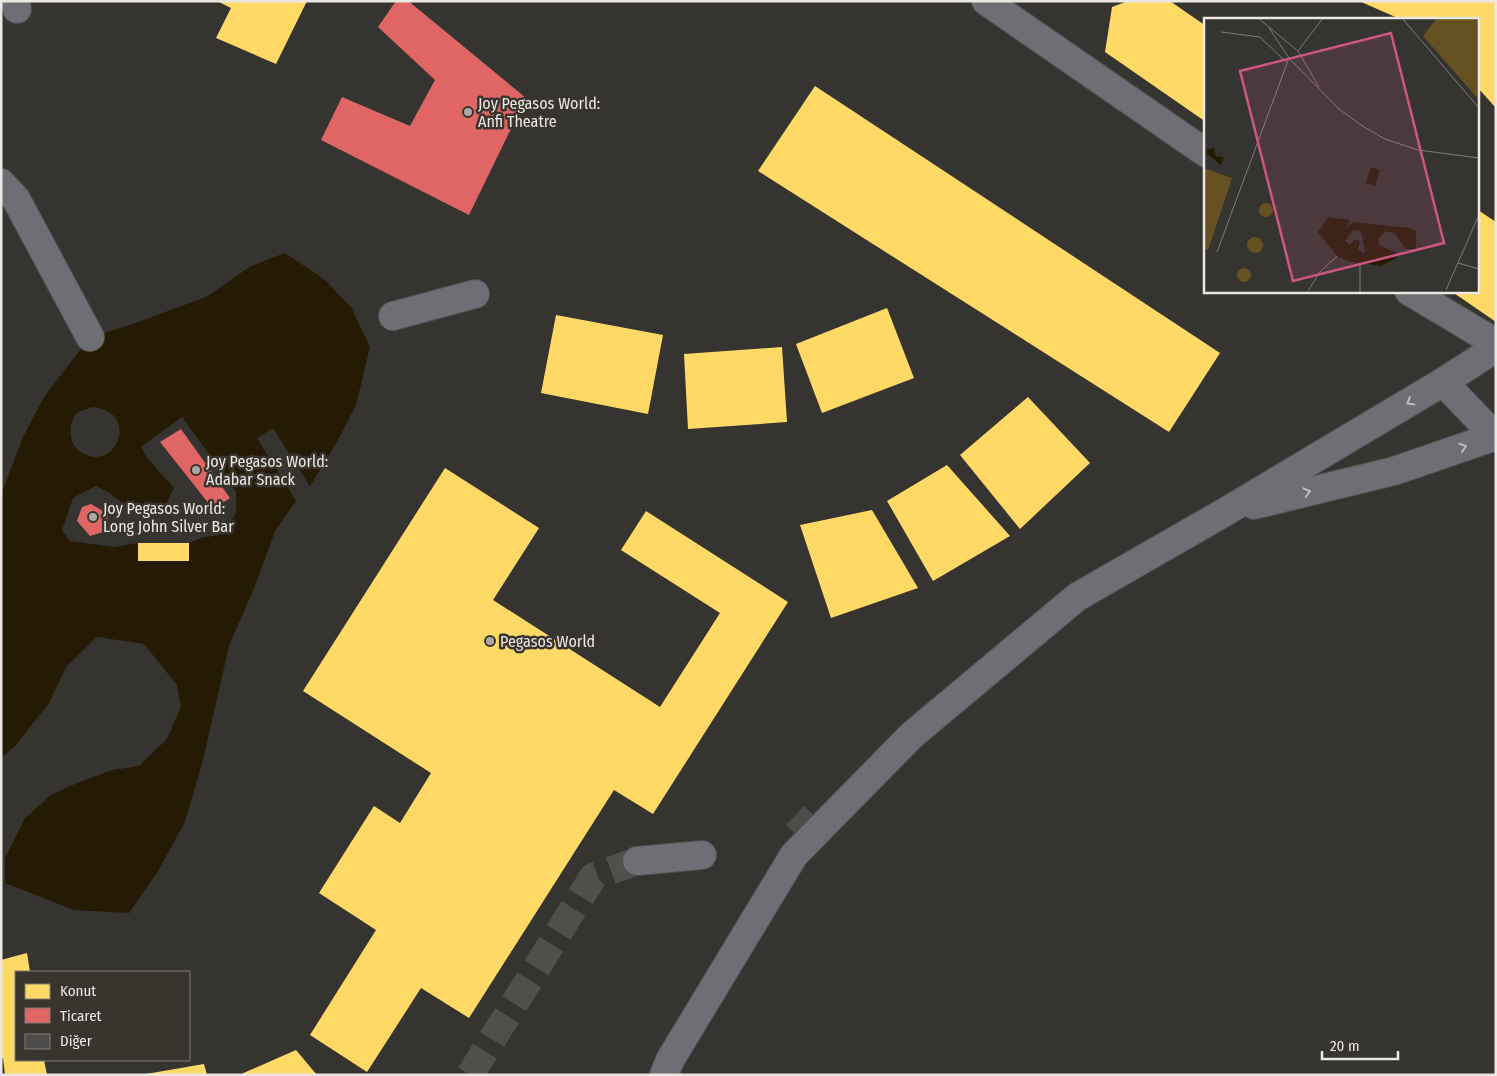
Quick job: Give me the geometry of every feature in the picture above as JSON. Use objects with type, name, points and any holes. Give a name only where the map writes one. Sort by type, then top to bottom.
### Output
[{"type":"street","points":[[986,1],[1204,152]]},
{"type":"street","points":[[1013,1],[1204,132]]},
{"type":"street","points":[[1,183],[16,199],[90,337]]},
{"type":"street","points":[[1411,292],[1495,337]]},
{"type":"street","points":[[1440,292],[1495,337]]},
{"type":"street","points":[[393,316],[475,294]]},
{"type":"street","points":[[664,1075],[670,1060],[794,855],[905,742],[1077,596],[1225,512],[1443,382],[1495,337]]},
{"type":"street","points":[[1225,512],[1394,471],[1496,436],[1443,382]]},
{"type":"street","points":[[637,861],[702,855]]},
{"type":"shaded area","points":[[285,253],[324,279],[351,307],[370,347],[356,405],[338,440],[310,486],[273,428],[257,438],[296,501],[275,531],[255,586],[229,646],[203,760],[185,822],[158,871],[129,913],[74,910],[5,883],[5,858],[25,818],[51,795],[77,783],[112,770],[139,766],[167,739],[181,707],[177,685],[144,644],[97,637],[66,667],[49,703],[15,746],[3,756],[1,755],[1,495],[23,437],[44,397],[90,337],[130,325],[206,297],[251,266]],"holes":[[[92,407],[108,411],[117,420],[120,430],[118,441],[111,450],[102,456],[90,456],[77,449],[72,441],[71,426],[74,417],[77,413]],[[182,417],[236,492],[236,512],[224,534],[201,538],[189,543],[138,543],[114,547],[70,541],[62,530],[73,498],[96,486],[111,494],[131,510],[152,517],[166,504],[174,488],[148,459],[141,447]]]},
{"type":"building: Konut","points":[[217,1],[307,1],[276,64],[216,38],[231,8]]},
{"type":"building: Konut","points":[[1128,1],[1170,1],[1204,25],[1204,121],[1105,52],[1112,7]]},
{"type":"building: Konut","points":[[1359,1],[1496,1],[1496,108],[1480,90],[1480,18],[1398,18]]},
{"type":"building: Konut","points":[[815,86],[1220,353],[1169,432],[758,171]]},
{"type":"building: Konut","points":[[1480,211],[1496,222],[1496,322],[1452,292],[1480,292]]},
{"type":"building: Konut","points":[[887,308],[914,378],[822,413],[796,344]]},
{"type":"building: Konut","points":[[556,315],[663,335],[648,414],[541,393]]},
{"type":"building: Konut","points":[[782,347],[787,422],[688,429],[684,354]]},
{"type":"building: Konut","points":[[1028,397],[1090,463],[1020,529],[960,455]]},
{"type":"building: Konut","points":[[947,465],[1010,536],[933,581],[887,501]]},
{"type":"building: Konut","points":[[445,468],[539,528],[493,600],[660,707],[720,613],[621,550],[646,511],[788,602],[653,814],[614,790],[469,1018],[421,988],[367,1072],[310,1035],[376,930],[319,893],[374,806],[400,823],[431,773],[303,691]]},
{"type":"building: Konut","points":[[872,510],[918,588],[831,618],[800,525]]},
{"type":"building: Konut","points":[[138,543],[189,543],[189,561],[138,561]]},
{"type":"building: Konut","points":[[27,953],[30,971],[15,971],[15,1061],[44,1061],[47,1075],[5,1075],[3,1058],[1,1058],[1,960]]},
{"type":"building: Konut","points":[[296,1050],[317,1075],[239,1075]]},
{"type":"building: Konut","points":[[204,1064],[207,1075],[146,1074]]},
{"type":"building: Ticaret","name":"Joy Pegasos World: Anfi Theatre","points":[[396,1],[409,1],[526,98],[469,215],[321,140],[342,97],[410,126],[435,80],[378,27]]},
{"type":"building: Ticaret","name":"Joy Pegasos World: Adabar Snack","points":[[181,429],[230,498],[213,509],[160,442]]},
{"type":"building: Ticaret","name":"Joy Pegasos World: Long John Silver Bar","points":[[91,504],[108,514],[106,531],[90,536],[77,521],[82,507]]},
{"type":"building: Diğer","points":[[804,806],[816,817],[799,837],[786,825]]},
{"type":"tunnel","points":[[470,1075],[593,877],[637,861]]},
{"type":"place","name":"Joy Pegasos World: Anfi Theatre","points":[[468,112]]},
{"type":"place","name":"Joy Pegasos World: Adabar Snack","points":[[196,470]]},
{"type":"place","name":"Joy Pegasos World: Long John Silver Bar","points":[[93,517]]},
{"type":"place","name":"Pegasos World","points":[[490,641]]}]
